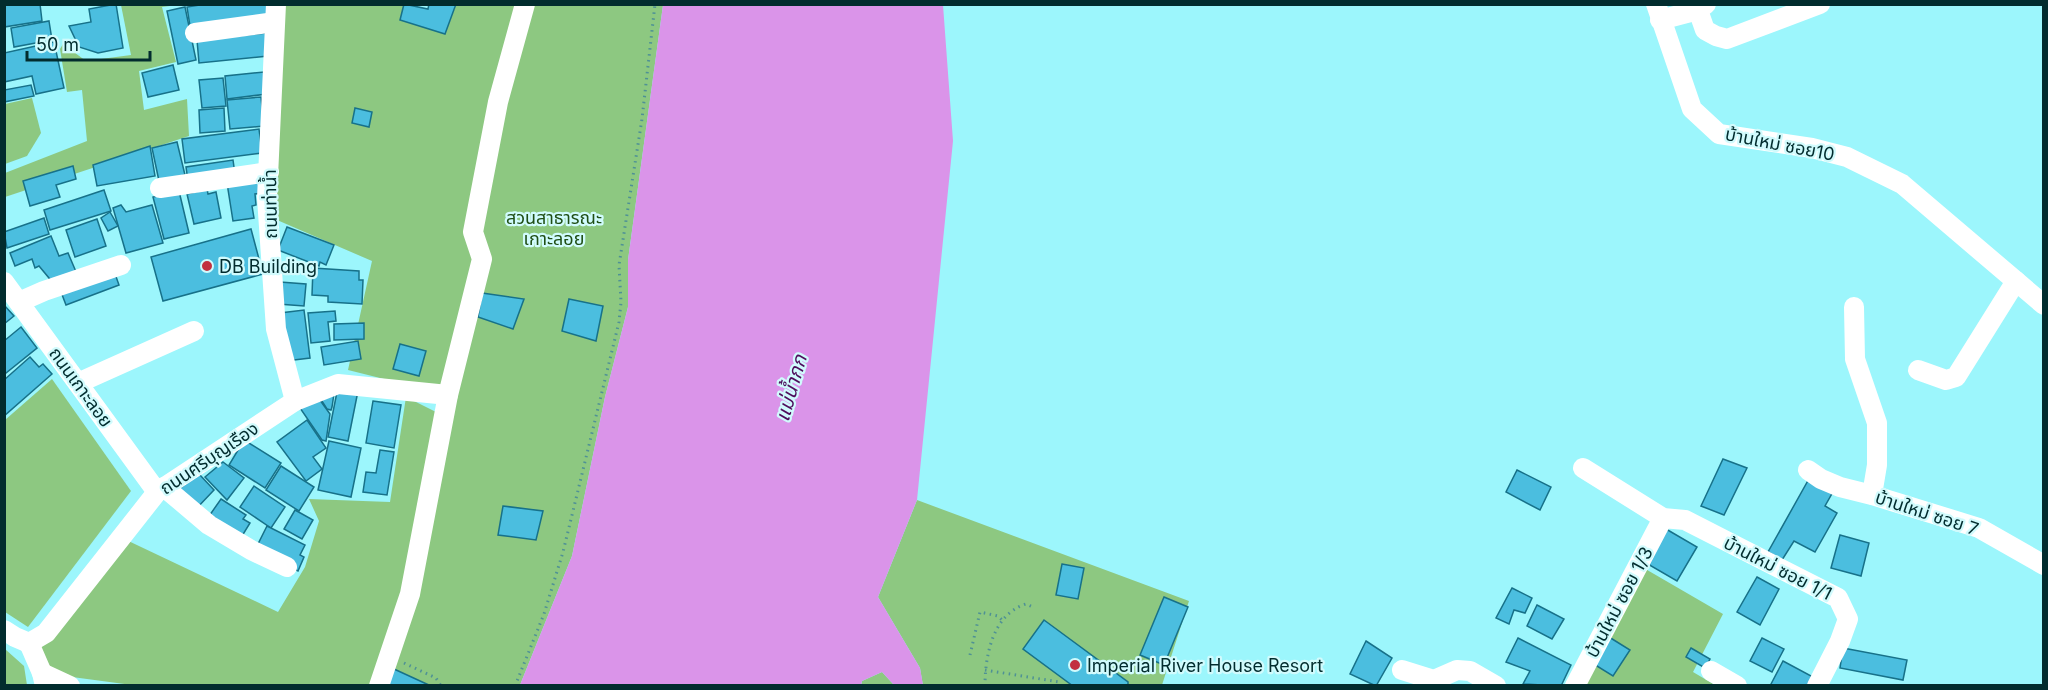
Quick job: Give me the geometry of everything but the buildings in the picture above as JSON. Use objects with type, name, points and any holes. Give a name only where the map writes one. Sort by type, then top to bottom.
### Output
[{"type":"street","points":[[379,686],[410,594],[448,395],[482,259],[473,232],[498,102],[525,4]]},
{"type":"street","points":[[1658,12],[1702,7],[1705,30],[1727,39],[1820,4]]},
{"type":"street","name":"บ้านใหม่ ซอย10","points":[[1658,12],[1692,109],[1719,134],[1812,148],[1847,157],[1902,184],[2043,305]]},
{"type":"street","points":[[195,33],[276,13]]},
{"type":"street","name":"ถนนท่าน้ำ","points":[[276,13],[267,198],[276,329],[295,401]]},
{"type":"street","points":[[160,188],[269,172]]},
{"type":"street","points":[[20,302],[44,291],[120,265]]},
{"type":"street","points":[[1918,370],[1946,380],[1956,376],[2016,281]]},
{"type":"street","name":"ถนนเกาะลอย","points":[[4,282],[78,383],[161,489],[209,525],[251,550],[287,567]]},
{"type":"street","points":[[1854,308],[1855,358],[1877,423],[1877,465],[1872,495]]},
{"type":"street","points":[[78,383],[194,331]]},
{"type":"street","name":"ถนนศรีบุญเรือง","points":[[29,643],[46,633],[161,489],[295,401],[338,384],[448,395]]},
{"type":"street","points":[[1583,468],[1663,518]]},
{"type":"street","name":"บ้านใหม่ ซอย 7","points":[[1808,470],[1840,487],[1979,528],[2043,564]]},
{"type":"street","name":"บ้านใหม่ ซอย 1/3","points":[[1575,686],[1663,518]]},
{"type":"street","name":"บ้านใหม่ ซอย 1/1","points":[[1663,518],[1685,520],[1838,598],[1848,620],[1817,686]]},
{"type":"street","points":[[4,630],[29,643],[43,679],[69,686]]},
{"type":"street","points":[[1402,670],[1434,680],[1457,670],[1470,671],[1496,686]]},
{"type":"street","points":[[1711,671],[1737,686]]},
{"type":"path","points":[[515,686],[544,614],[563,552],[619,322],[621,302],[619,265],[642,119],[655,4]]},
{"type":"path","points":[[985,686],[985,670],[992,641],[1002,620],[1016,607],[1026,604],[1035,608]]},
{"type":"path","points":[[970,655],[980,612],[998,616],[1002,620]]},
{"type":"path","points":[[389,656],[436,678],[441,686]]},
{"type":"path","points":[[985,670],[1059,682],[1058,686]]},
{"type":"green space","points":[[121,5],[178,5],[162,7],[176,62],[139,71],[144,110],[187,99],[189,136],[5,197],[5,173],[87,141],[82,90],[67,92],[60,49],[63,44],[86,61],[131,55]]},
{"type":"green space","name":"สวนสาธารณะ เกาะลอย","points":[[276,5],[404,5],[400,20],[445,34],[456,5],[663,5],[628,260],[628,307],[605,397],[572,556],[520,685],[132,685],[42,673],[29,643],[120,537],[278,612],[305,567],[319,521],[309,499],[390,502],[406,397],[444,416],[448,395],[348,370],[372,261],[277,220],[269,172]],"holes":[[[355,108],[372,112],[369,127],[352,123]]]},
{"type":"green space","points":[[32,98],[41,133],[27,156],[5,164],[5,104]]},
{"type":"green space","points":[[52,379],[131,491],[28,627],[5,612],[5,420]]},
{"type":"green space","points":[[917,500],[1189,601],[1162,685],[923,686],[920,668],[878,597]]},
{"type":"green space","points":[[1642,567],[1723,614],[1693,672],[1715,685],[1580,686]]},
{"type":"green space","points":[[5,649],[24,666],[27,685],[5,685]]},
{"type":"green space","points":[[882,672],[894,685],[861,686],[862,681]]},
{"type":"water","name":"แม่น้ำกก","points":[[663,5],[943,5],[953,141],[917,500],[878,597],[920,668],[923,685],[894,685],[882,672],[862,681],[861,686],[520,685],[572,556],[605,397],[628,307],[628,260]]},
{"type":"place","name":"DB Building","points":[[207,266]]},
{"type":"place","name":"Imperial River House Resort","points":[[1075,665]]}]
